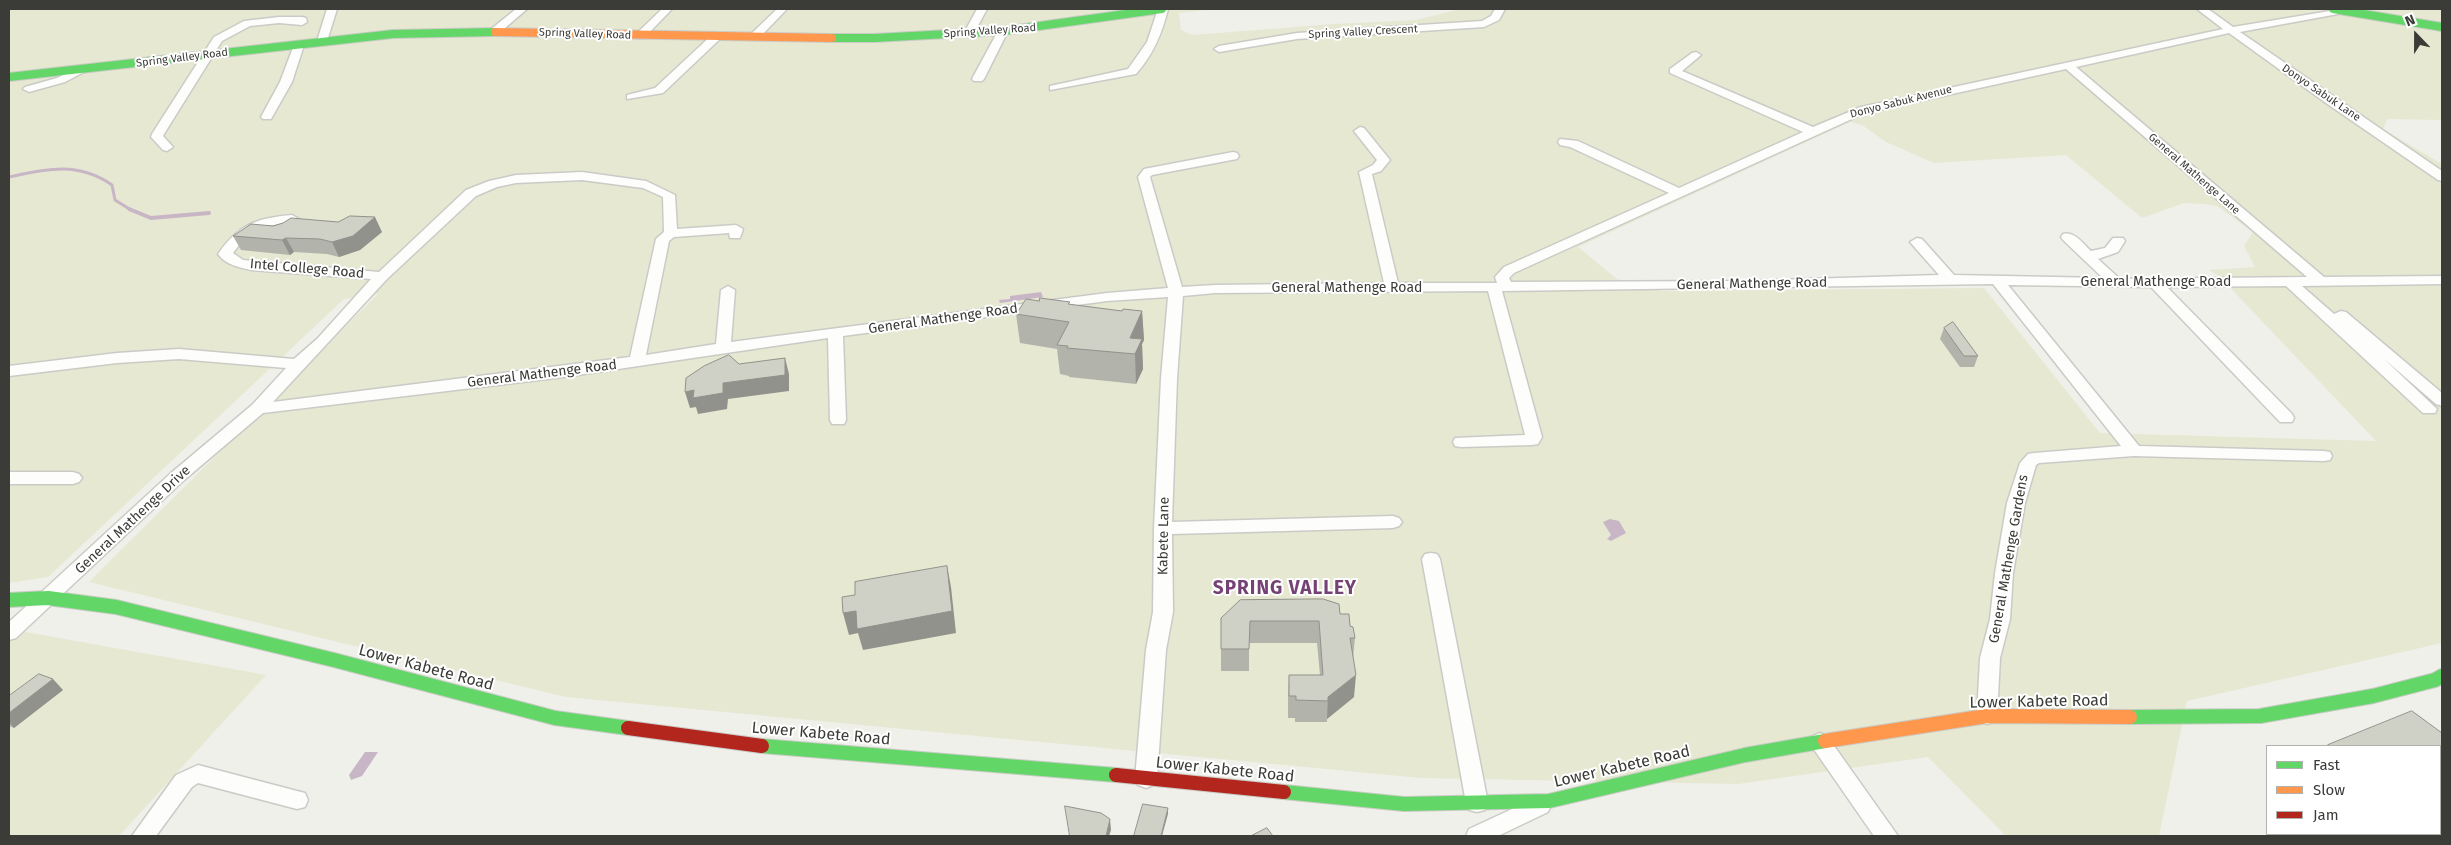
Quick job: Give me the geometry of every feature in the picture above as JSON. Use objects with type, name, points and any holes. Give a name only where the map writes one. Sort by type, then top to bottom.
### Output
[{"type":"main road","name":"Spring Valley Road","points":[[9,77],[393,34],[494,32],[640,36],[874,38],[1002,31],[1163,9]]},
{"type":"main road","points":[[2335,10],[2442,27]]},
{"type":"main road","name":"Lower Kabete Road","points":[[9,600],[48,598],[116,607],[334,660],[555,718],[741,744],[1073,771],[1379,802],[1477,803],[1549,801],[1745,755],[1987,716],[2191,718],[2260,716],[2373,696],[2435,680],[2442,676]]},
{"type":"street","points":[[322,41],[332,9]]},
{"type":"street","points":[[494,32],[522,9]]},
{"type":"street","points":[[640,36],[667,9]]},
{"type":"street","points":[[754,36],[782,9]]},
{"type":"street","points":[[970,33],[982,9]]},
{"type":"street","points":[[1054,88],[1132,72],[1140,65],[1154,40],[1163,9]]},
{"type":"street","name":"Spring Valley Crescent","points":[[1219,49],[1297,36],[1484,24],[1495,18],[1500,9]]},
{"type":"street","name":"Donyo Sabuk Lane","points":[[2202,9],[2330,101],[2442,176]]},
{"type":"street","name":"Donyo Sabuk Avenue","points":[[1499,287],[1502,277],[1509,270],[1861,110],[2231,30],[2335,10]]},
{"type":"street","points":[[167,147],[157,137],[158,134],[218,39],[227,31],[254,21],[271,19],[302,20],[302,22]]},
{"type":"street","points":[[978,80],[1002,31]]},
{"type":"street","points":[[631,96],[659,91],[717,36]]},
{"type":"street","points":[[267,117],[286,82],[299,45]]},
{"type":"street","points":[[1696,55],[1674,70],[1683,76],[1812,131]]},
{"type":"street","name":"General Mathenge Lane","points":[[2069,66],[2320,281]]},
{"type":"street","points":[[29,89],[61,80],[80,70]]},
{"type":"street","points":[[1360,131],[1384,160],[1377,168],[1365,172],[1392,287]]},
{"type":"street","points":[[1564,142],[1574,144],[1680,193]]},
{"type":"street","points":[[1176,292],[1144,177],[1148,172],[1233,156]]},
{"type":"street","name":"General Mathenge Drive","points":[[9,633],[177,477],[258,409],[382,276],[471,193],[493,184],[516,179],[588,177],[654,188],[669,196],[671,233]]},
{"type":"street","name":"Intel College Road","points":[[292,219],[256,224],[238,236],[225,254],[238,263],[251,266],[382,276]]},
{"type":"street","points":[[636,361],[659,249],[663,239],[671,233],[736,229],[735,235]]},
{"type":"street","points":[[2068,237],[2116,283]]},
{"type":"street","points":[[2087,256],[2109,252],[2117,246],[2118,241]]},
{"type":"street","points":[[1917,242],[1950,279]]},
{"type":"street","name":"General Mathenge Road","points":[[258,409],[636,361],[1107,297],[1215,289],[1740,285],[1950,279],[2155,284],[2442,280]]},
{"type":"street","points":[[1996,279],[2134,452]]},
{"type":"street","points":[[2296,281],[2442,401]]},
{"type":"street","points":[[2296,281],[2429,409]]},
{"type":"street","points":[[2155,284],[2286,418]]},
{"type":"street","points":[[1461,442],[1532,440],[1534,437],[1499,287]]},
{"type":"street","points":[[724,348],[728,290]]},
{"type":"street","name":"Kabete Lane","points":[[1146,779],[1156,650],[1163,612],[1169,378],[1176,292]]},
{"type":"street","points":[[835,333],[838,420]]},
{"type":"street","points":[[9,371],[126,357],[179,354],[298,364]]},
{"type":"street","name":"General Mathenge Gardens","points":[[1987,716],[1990,658],[2000,619],[2004,573],[2016,503],[2028,463],[2034,458],[2134,452],[2324,456]]},
{"type":"street","points":[[9,478],[73,478]]},
{"type":"street","points":[[1164,528],[1393,522]]},
{"type":"street","points":[[1431,559],[1477,803]]},
{"type":"street","points":[[1820,742],[1887,836]]},
{"type":"street","points":[[143,836],[184,782],[189,777],[198,774],[297,800]]},
{"type":"street","points":[[1477,836],[1549,801]]},
{"type":"green space","points":[[9,9],[1216,9],[1179,13],[1181,30],[1193,35],[1333,24],[1416,20],[1460,9],[2442,9],[2442,120],[2387,119],[2383,129],[2442,164],[2442,643],[2187,701],[2159,836],[2006,836],[1928,757],[1738,784],[1421,778],[566,697],[89,582],[378,294],[344,299],[48,577],[9,583]],"holes":[[[1850,122],[1862,125],[1886,142],[1934,163],[2066,155],[2142,218],[2184,203],[2217,206],[2253,232],[2244,246],[2255,267],[2209,270],[2219,276],[2376,441],[2100,433],[1984,288],[1662,291],[1617,279],[1578,247]]]},
{"type":"green space","points":[[9,629],[266,675],[119,836],[9,836]]},
{"type":"shaded area","points":[[1041,292],[1043,297],[1000,303],[999,300],[1010,299],[1010,296]]},
{"type":"shaded area","points":[[1610,519],[1619,521],[1626,533],[1611,541],[1607,539],[1611,535],[1603,522]]},
{"type":"shaded area","points":[[365,752],[378,752],[362,776],[351,780],[349,775]]},
{"type":"building","points":[[350,216],[375,217],[353,236],[332,242],[320,239],[286,238],[282,240],[233,236],[251,224],[273,226],[291,218],[338,222]]},
{"type":"building","points":[[1040,298],[1070,302],[1068,304],[1122,311],[1123,309],[1142,311],[1130,338],[1142,339],[1135,354],[1067,348],[1068,346],[1057,345],[1069,322],[1016,314],[1026,299],[1039,301]]},
{"type":"building","points":[[1953,322],[1978,356],[1964,356],[1944,328]]},
{"type":"building","points":[[729,355],[739,364],[785,358],[785,375],[723,383],[723,393],[693,398],[694,390],[685,392],[686,378],[704,366]]},
{"type":"building","points":[[947,566],[952,611],[857,629],[856,611],[843,613],[842,597],[855,595],[855,582]]},
{"type":"building","points":[[1323,599],[1339,604],[1340,614],[1349,614],[1350,626],[1353,627],[1355,638],[1350,638],[1356,675],[1328,697],[1328,701],[1296,700],[1296,696],[1289,696],[1289,675],[1323,675],[1319,621],[1250,621],[1249,649],[1221,649],[1221,618],[1240,600]]},
{"type":"building","points":[[39,674],[53,679],[9,713],[9,696]]},
{"type":"building","points":[[2412,711],[2442,733],[2442,834],[2441,745],[2328,745]]},
{"type":"building","points":[[1143,804],[1168,808],[1161,836],[1134,836]]},
{"type":"building","points":[[1065,806],[1101,813],[1110,819],[1106,836],[1070,836]]},
{"type":"building","points":[[1267,828],[1273,836],[1251,836]]},
{"type":"waterway","points":[[9,177],[62,169],[87,172],[112,185],[115,200],[130,209]]},
{"type":"waterway","points":[[130,209],[151,218],[209,213]]},
{"type":"traffic: fast","points":[[832,38],[874,38],[1003,31],[1162,9]]},
{"type":"traffic: fast","points":[[2333,9],[2442,27]]},
{"type":"traffic: fast","points":[[9,77],[393,34],[495,32]]},
{"type":"traffic: fast","points":[[9,600],[48,598],[116,607],[334,660],[555,718],[628,728]]},
{"type":"traffic: fast","points":[[2130,717],[2260,716],[2373,696],[2435,680],[2442,676]]},
{"type":"traffic: fast","points":[[1284,792],[1404,804],[1549,801],[1745,755],[1825,741]]},
{"type":"traffic: fast","points":[[762,746],[1116,775]]},
{"type":"traffic: slow","points":[[495,32],[832,38]]},
{"type":"traffic: slow","points":[[1825,741],[1987,716],[2130,717]]},
{"type":"traffic: jam","points":[[628,728],[762,746]]},
{"type":"traffic: jam","points":[[1116,775],[1284,792]]},
{"type":"district","name":"SPRING VALLEY","points":[[1285,589]]}]
